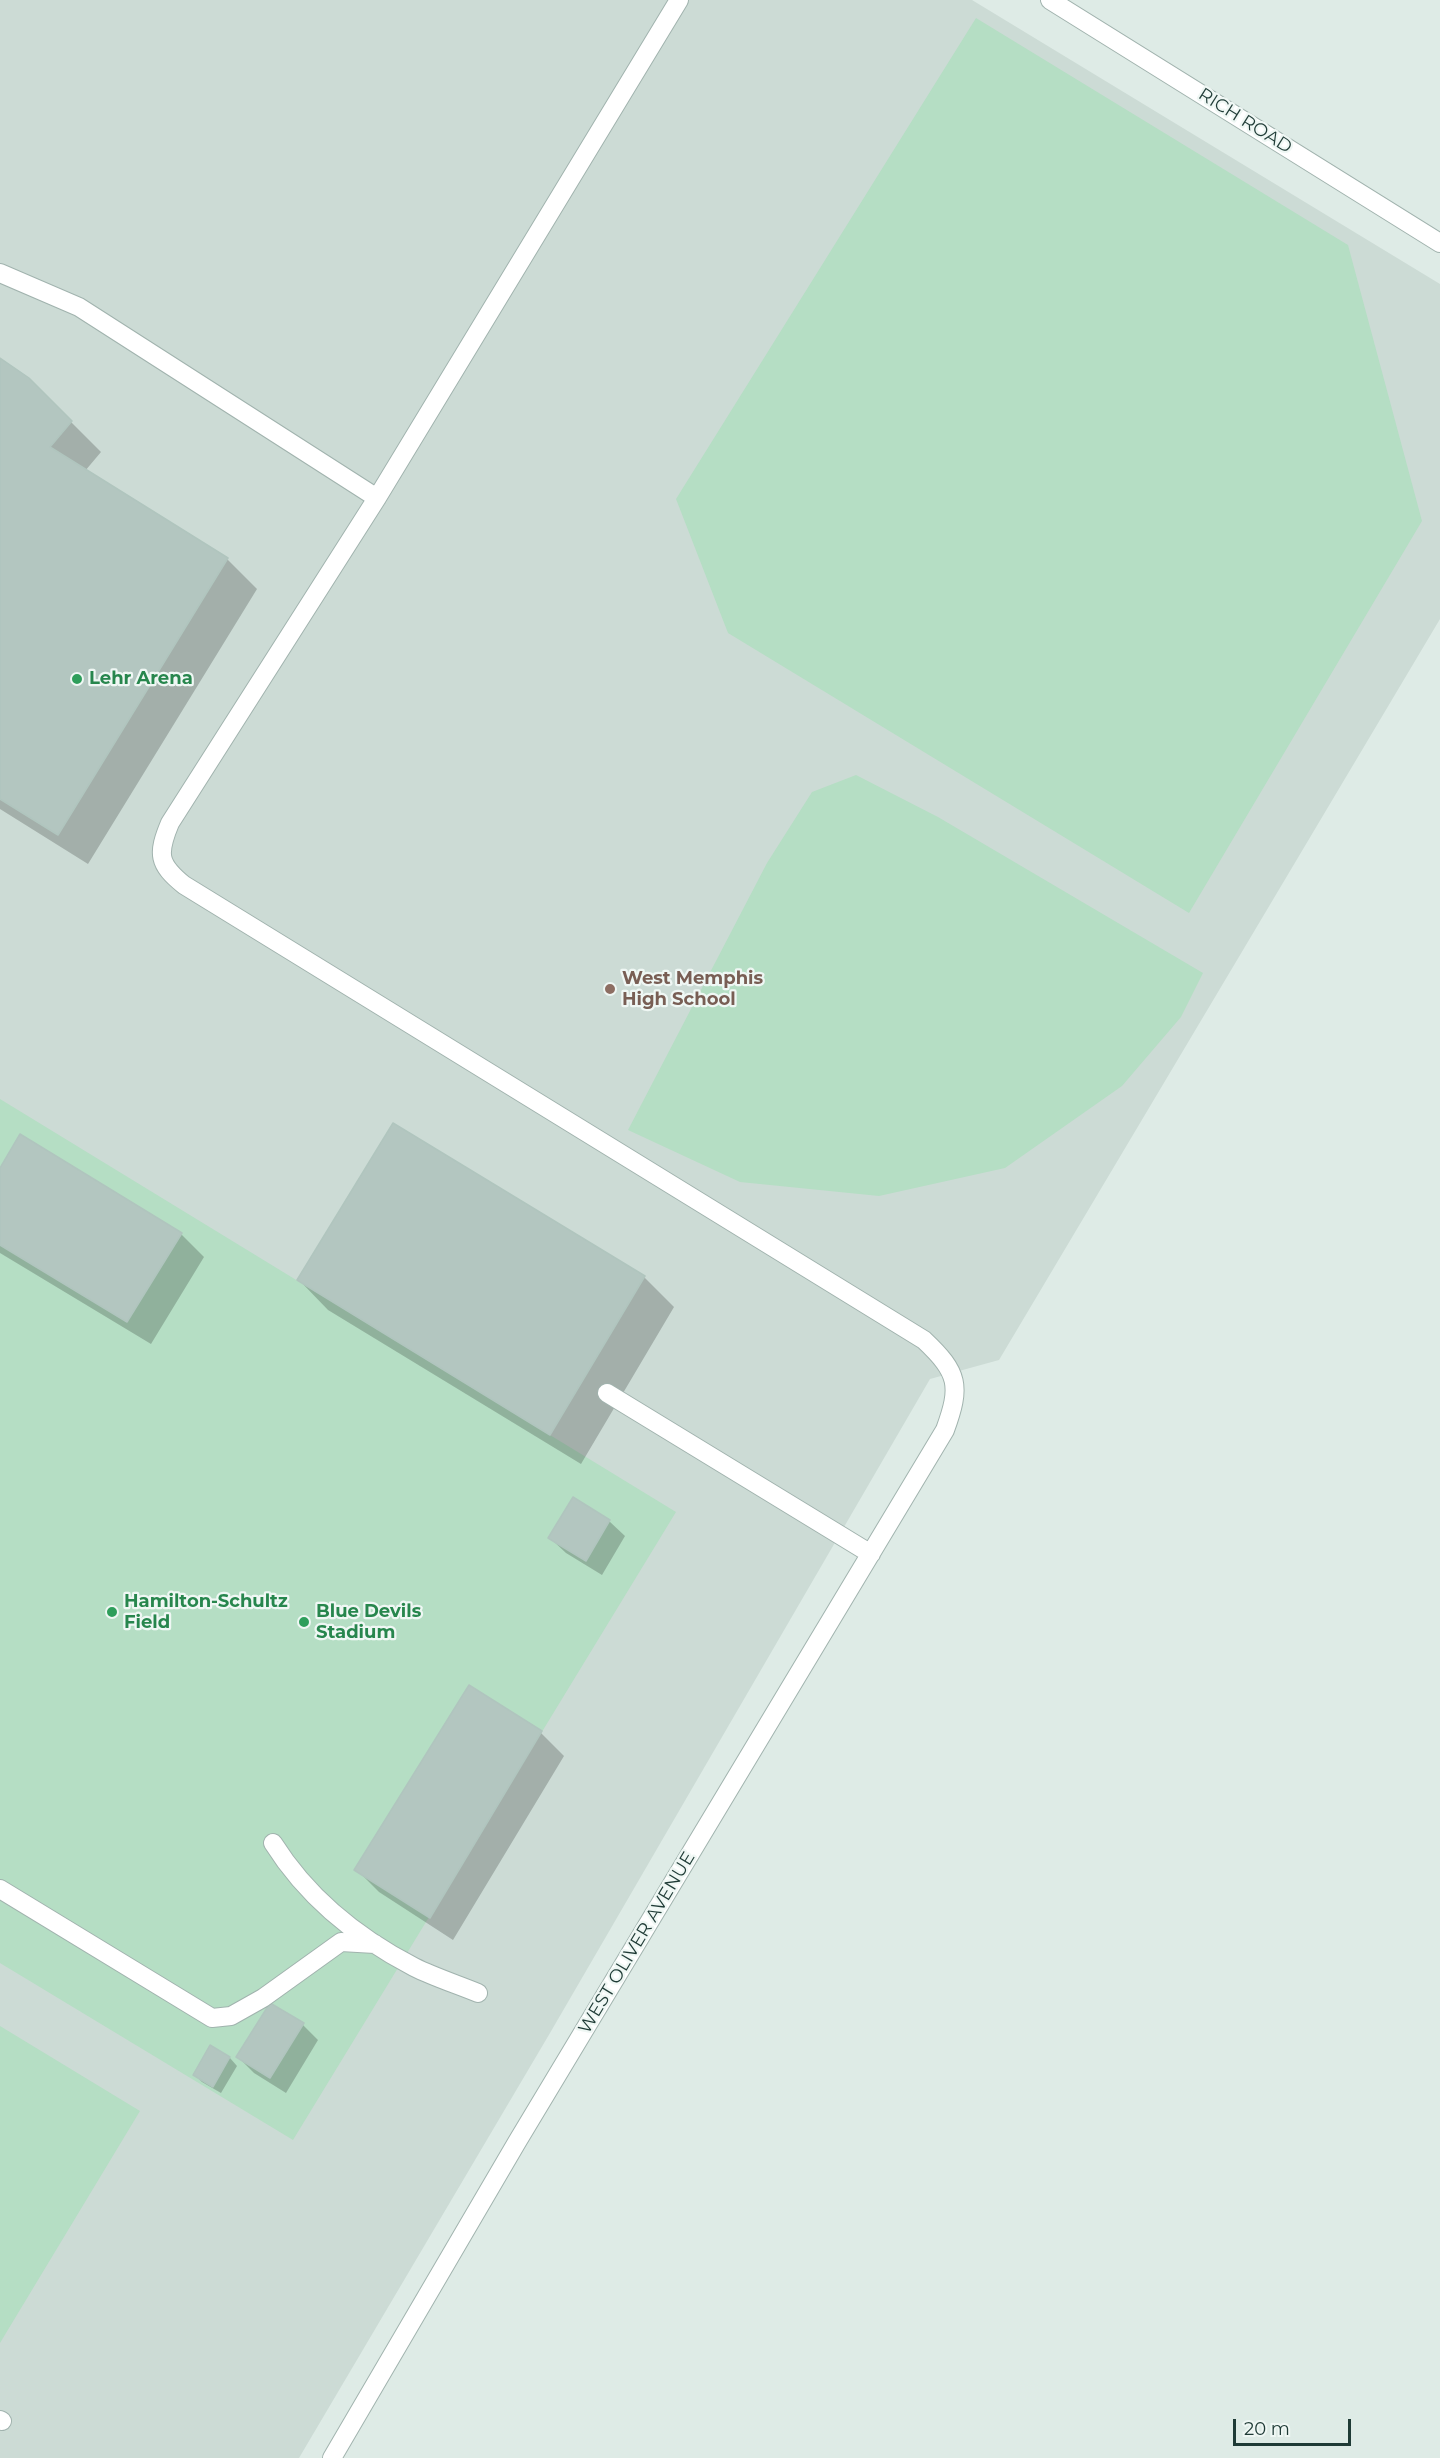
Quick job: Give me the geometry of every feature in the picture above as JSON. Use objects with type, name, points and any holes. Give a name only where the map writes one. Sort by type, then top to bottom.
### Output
[{"type":"street","name":"WEST OLIVER AVENUE","points":[[332,2458],[517,2142],[945,1430],[955,1401],[953,1374],[943,1357],[924,1340],[184,885],[169,872],[161,857],[162,841],[170,823],[377,498],[679,0]]},
{"type":"street","name":"RICH ROAD","points":[[1050,0],[1440,243]]},
{"type":"street","points":[[0,273],[79,307],[377,498]]},
{"type":"street","points":[[607,1393],[871,1554]]},
{"type":"street","points":[[273,1844],[286,1864],[310,1892],[329,1910],[375,1944],[417,1969],[478,1993]]},
{"type":"street","points":[[0,1889],[212,2018],[231,2016],[263,1998],[341,1942],[375,1944]]},
{"type":"shaded area","name":"West Memphis High School","points":[[0,0],[972,0],[1440,284],[1440,619],[999,1360],[930,1379],[550,2033],[299,2458],[0,2458]]},
{"type":"green space","points":[[976,18],[1348,245],[1422,521],[1189,913],[728,633],[676,499]]},
{"type":"green space","points":[[856,775],[938,817],[1203,973],[1181,1017],[1122,1086],[1005,1168],[879,1196],[740,1182],[628,1130],[767,863],[812,792]]},
{"type":"green space","name":"Blue Devils Stadium","points":[[0,1099],[676,1512],[293,2140],[0,1963]]},
{"type":"green space","points":[[0,2026],[140,2111],[0,2343]]},
{"type":"building","name":"Lehr Arena","points":[[0,358],[29,378],[72,421],[50,447],[228,558],[58,835],[0,799]]},
{"type":"building","points":[[393,1123],[645,1276],[550,1435],[297,1280]]},
{"type":"building","points":[[20,1134],[182,1233],[127,1322],[0,1245],[0,1168]]},
{"type":"building","points":[[573,1497],[610,1520],[586,1561],[548,1538]]},
{"type":"building","points":[[469,1685],[542,1731],[430,1918],[354,1870]]},
{"type":"building","points":[[270,2003],[304,2023],[270,2078],[236,2057]]},
{"type":"building","points":[[210,2045],[230,2057],[213,2087],[193,2075]]},
{"type":"place","name":"Lehr Arena","points":[[77,679]]},
{"type":"place","name":"West Memphis High School","points":[[610,989]]},
{"type":"place","name":"Hamilton-Schultz Field","points":[[112,1612]]},
{"type":"place","name":"Blue Devils Stadium","points":[[304,1622]]}]
